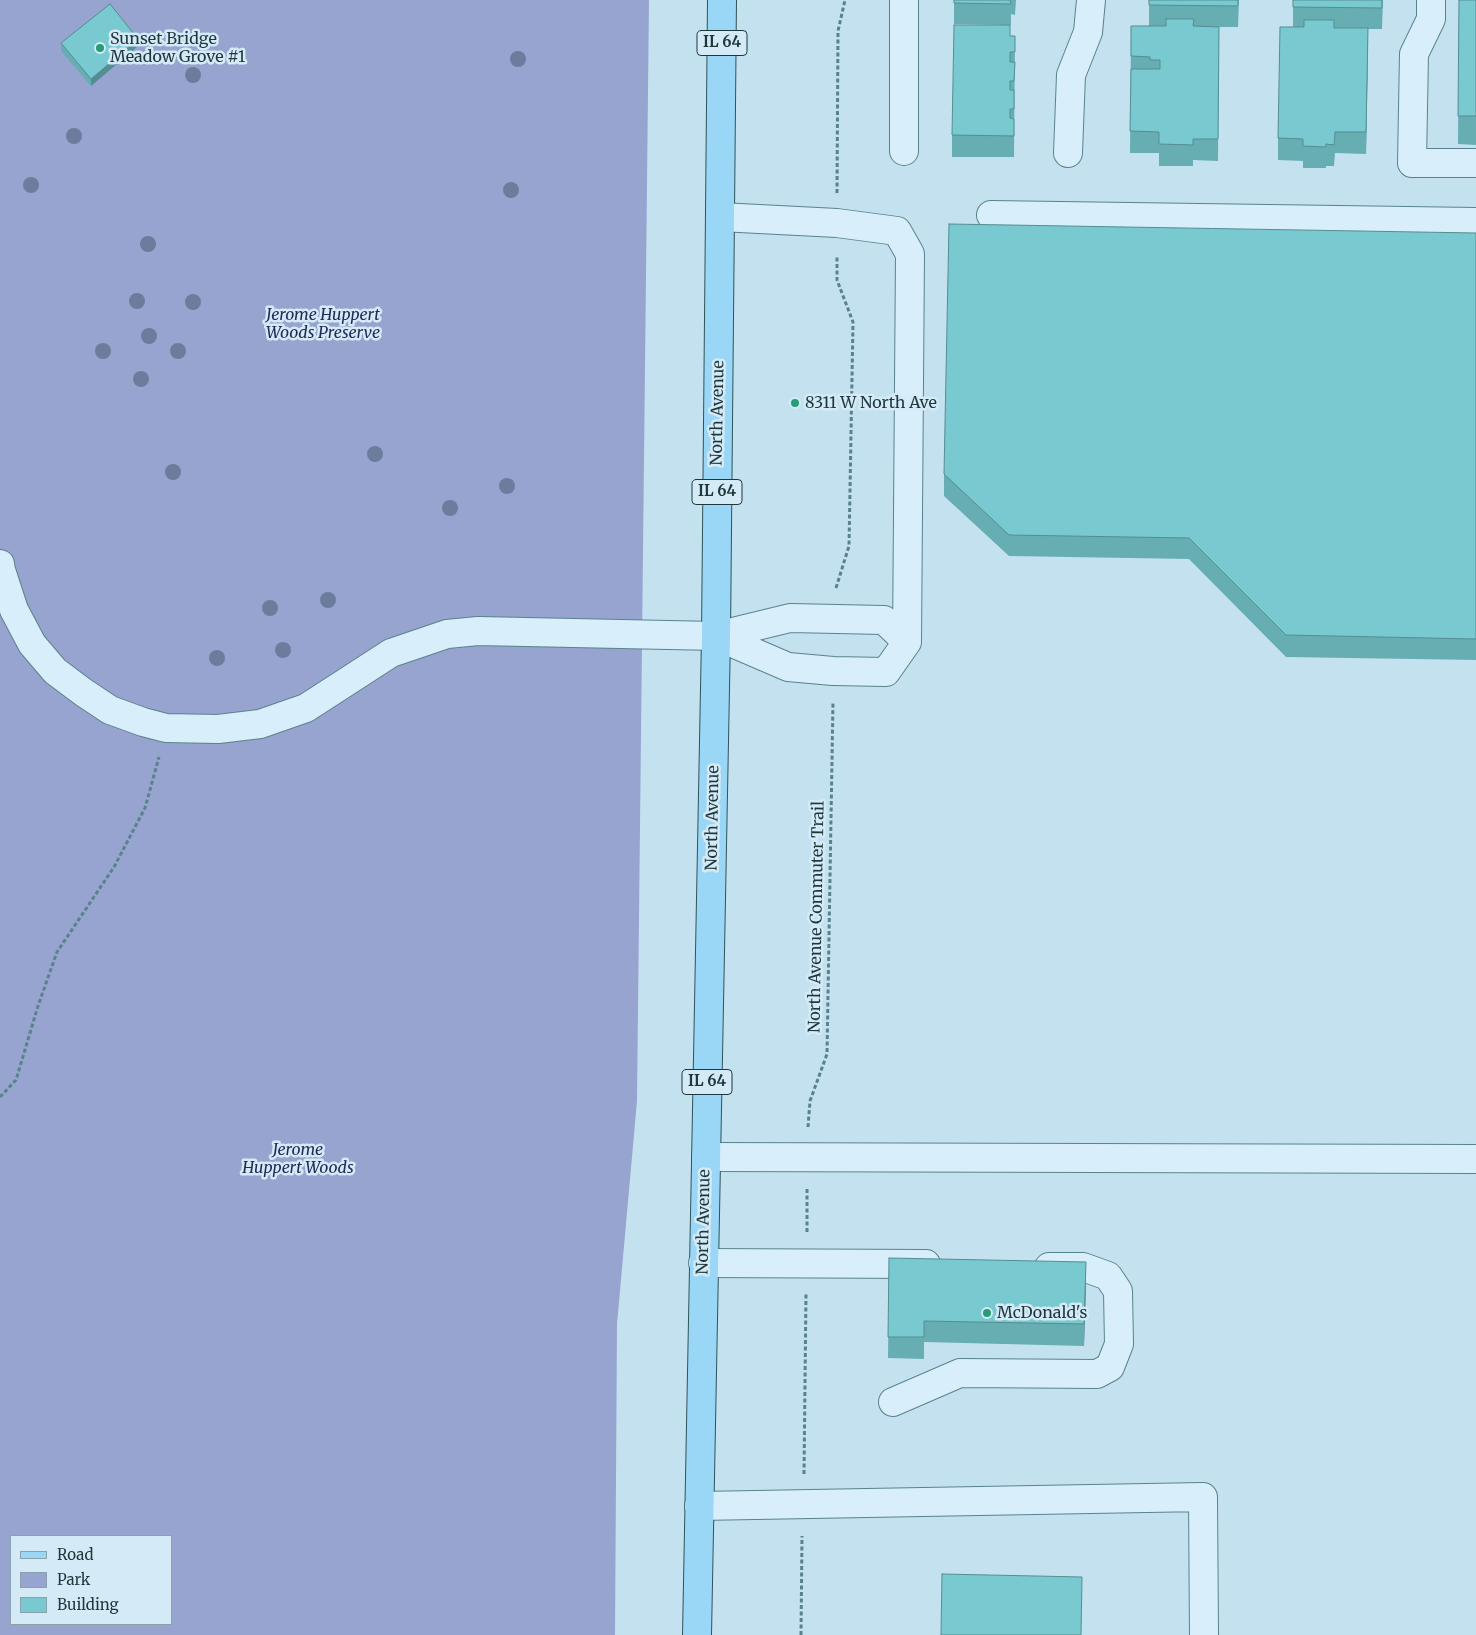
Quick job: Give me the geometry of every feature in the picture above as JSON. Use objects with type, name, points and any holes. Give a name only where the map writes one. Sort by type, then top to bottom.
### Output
[{"type":"main road","name":"North Avenue","points":[[697,1635],[716,636],[722,0]]},
{"type":"lane","points":[[904,0],[904,151]]},
{"type":"lane","points":[[1068,153],[1071,75],[1088,32],[1091,0]]},
{"type":"lane","points":[[1431,0],[1431,19],[1414,54],[1412,163],[1476,163]]},
{"type":"lane","points":[[991,214],[1476,222]]},
{"type":"lane","points":[[716,636],[788,667],[833,671],[886,672],[907,642],[910,254],[897,231],[836,223],[720,218]]},
{"type":"lane","points":[[0,564],[14,610],[32,644],[55,671],[110,710],[166,728],[218,729],[260,724],[306,708],[391,653],[446,634],[478,631],[716,636],[790,618],[884,620],[907,642]]},
{"type":"lane","points":[[706,1157],[1476,1159]]},
{"type":"lane","points":[[703,1263],[947,1265]]},
{"type":"lane","points":[[893,1402],[960,1373],[1097,1374],[1110,1367],[1119,1344],[1118,1291],[1108,1276],[1083,1267],[1025,1266]]},
{"type":"lane","points":[[699,1506],[1203,1497],[1204,1635]]},
{"type":"path","points":[[837,198],[838,31],[845,0]]},
{"type":"path","points":[[835,590],[849,546],[853,322],[837,280],[837,252]]},
{"type":"path","name":"North Avenue Commuter Trail","points":[[808,1130],[810,1101],[827,1054],[833,692]]},
{"type":"path","points":[[0,1098],[16,1080],[38,1006],[57,952],[114,867],[144,808],[166,728]]},
{"type":"path","points":[[807,1180],[807,1240]]},
{"type":"path","points":[[804,1474],[806,1291]]},
{"type":"path","points":[[801,1635],[802,1539]]},
{"type":"green space","name":"Jerome Huppert Woods Preserve","points":[[0,0],[649,0],[637,1101],[617,1324],[615,1635],[0,1635]]},
{"type":"building","points":[[954,0],[1010,0],[1011,4],[954,3]]},
{"type":"building","points":[[1149,0],[1238,0],[1238,6],[1149,5]]},
{"type":"building","points":[[1293,0],[1382,0],[1382,8],[1293,7]]},
{"type":"building","points":[[1459,0],[1476,0],[1476,116],[1458,116]]},
{"type":"building","name":"Sunset Bridge Meadow Grove #1","points":[[110,4],[138,39],[91,79],[61,43]]},
{"type":"building","points":[[1166,19],[1194,19],[1193,26],[1219,27],[1218,139],[1193,139],[1193,145],[1159,144],[1159,132],[1130,131],[1131,69],[1160,69],[1160,60],[1150,60],[1150,57],[1131,56],[1131,26],[1166,26]]},
{"type":"building","points":[[1304,20],[1334,20],[1334,28],[1368,28],[1366,132],[1335,132],[1334,145],[1326,144],[1326,147],[1303,146],[1303,139],[1278,138],[1280,27],[1304,27]]},
{"type":"building","points":[[954,25],[1010,25],[1010,36],[1015,36],[1015,52],[1010,52],[1010,62],[1015,62],[1014,81],[1010,81],[1010,90],[1014,90],[1014,109],[1010,109],[1010,118],[1014,119],[1014,136],[952,135]]},
{"type":"building","points":[[949,224],[1476,233],[1476,639],[1286,635],[1189,538],[1009,535],[944,474]]},
{"type":"building","name":"McDonald's","points":[[889,1258],[1086,1262],[1084,1324],[924,1321],[924,1337],[888,1337]]},
{"type":"building","points":[[942,1574],[1082,1577],[1081,1635],[941,1635]]},
{"type":"place","name":"Sunset Bridge Meadow Grove #1","points":[[100,48]]},
{"type":"place","name":"8311 W North Ave","points":[[795,403]]},
{"type":"place","name":"McDonald's","points":[[987,1313]]},
{"type":"park label","name":"Jerome Huppert Woods","points":[[298,1159]]}]
